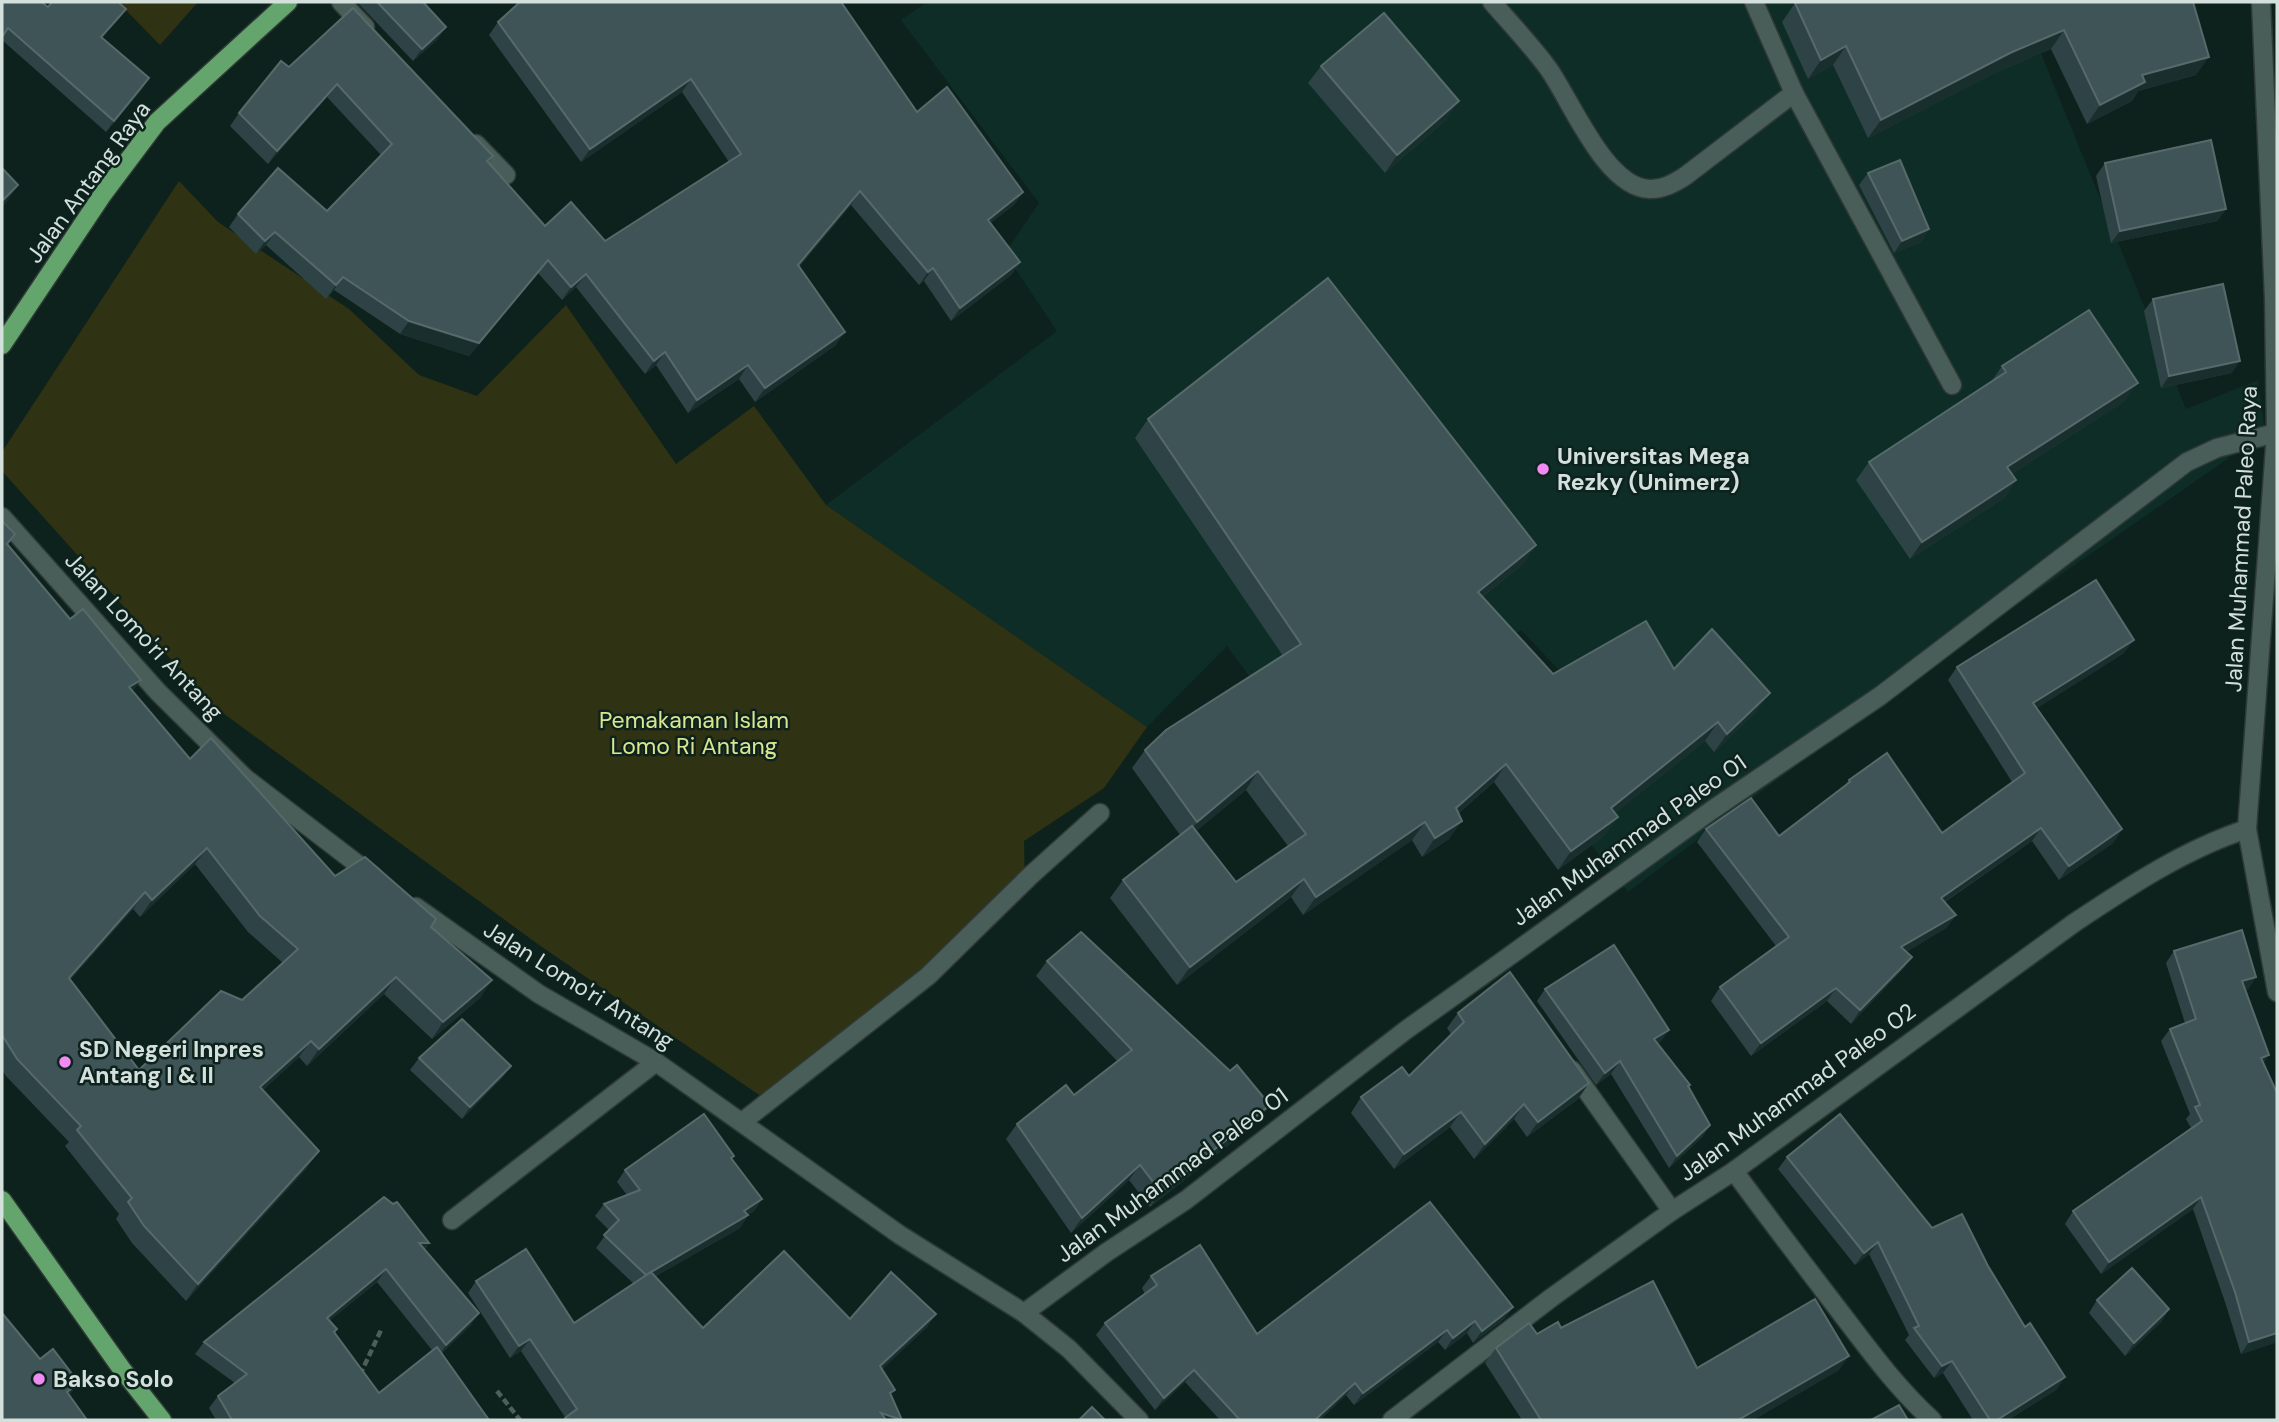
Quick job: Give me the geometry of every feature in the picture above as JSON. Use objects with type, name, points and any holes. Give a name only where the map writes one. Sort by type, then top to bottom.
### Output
[{"type":"main road","name":"Jalan Antang Raya","points":[[2,345],[103,194],[157,122],[288,2]]},
{"type":"main road","points":[[2,1200],[121,1368],[162,1420]]},
{"type":"street","points":[[341,2],[377,40]]},
{"type":"street","points":[[1493,2],[1548,69],[1616,175],[1648,189],[1667,186],[1684,177],[1794,93]]},
{"type":"street","points":[[1754,2],[1794,93],[1952,385]]},
{"type":"street","name":"Jalan Muhammad Paleo Raya","points":[[2260,2],[2274,299],[2276,468],[2247,829],[2277,992]]},
{"type":"street","points":[[460,127],[506,175]]},
{"type":"street","name":"Jalan Muhammad Paleo 01","points":[[1024,1313],[1107,1252],[1186,1200],[1406,1030],[1501,970],[1712,810],[1880,695],[2187,462],[2217,448],[2276,433]]},
{"type":"street","name":"Jalan Lomo'ri Antang","points":[[2,517],[158,692],[245,778],[383,883]]},
{"type":"street","points":[[742,1122],[928,976],[1030,876],[1100,813]]},
{"type":"street","name":"Jalan Muhammad Paleo 02","points":[[1392,1420],[1551,1298],[1672,1210],[1734,1171],[1977,992],[2093,911],[2193,850],[2215,839],[2247,829]]},
{"type":"street","name":"Jalan Lomo'ri Antang","points":[[405,899],[539,994],[656,1062],[900,1235],[1024,1313],[1069,1349],[1139,1420]]},
{"type":"street","points":[[1561,1054],[1672,1210]]},
{"type":"street","points":[[452,1220],[656,1062]]},
{"type":"street","points":[[1734,1171],[1878,1362],[1932,1420]]},
{"type":"path","points":[[359,1377],[381,1330]]},
{"type":"path","points":[[497,1391],[520,1420]]},
{"type":"shaded area","name":"Universitas Mega Rezky (Unimerz)","points":[[927,2],[2020,2],[2186,409],[2258,380],[2265,433],[1923,670],[1628,892],[1497,724],[1560,671],[1521,630],[1327,781],[1227,646],[1147,727],[826,505],[1057,331],[1005,253],[1039,203],[901,20]]},
{"type":"green space","points":[[118,2],[198,2],[160,45]]},
{"type":"green space","name":"Pemakaman Islam Lomo Ri Antang","points":[[179,181],[218,222],[349,309],[419,375],[477,396],[566,305],[676,464],[754,406],[826,505],[1147,727],[1104,788],[1024,841],[1025,892],[765,1099],[539,945],[212,705],[2,471],[2,452]]},
{"type":"building","points":[[2,2],[41,2],[48,7],[52,2],[118,2],[126,9],[101,37],[149,78],[114,121],[8,28],[2,37]]},
{"type":"building","points":[[377,2],[423,2],[446,27],[422,49]]},
{"type":"building","points":[[520,2],[841,2],[917,112],[947,87],[1023,192],[988,220],[1020,262],[960,308],[933,268],[928,272],[860,191],[798,265],[845,332],[765,388],[748,365],[697,400],[665,352],[654,361],[586,274],[571,287],[548,260],[479,343],[409,321],[343,277],[336,285],[275,232],[265,241],[238,214],[278,168],[327,211],[392,144],[337,84],[277,151],[239,113],[281,61],[289,67],[353,8],[493,156],[487,161],[545,226],[571,202],[605,241],[741,154],[691,79],[590,149],[498,22]]},
{"type":"building","points":[[2193,2],[2209,57],[2142,75],[2145,82],[2100,105],[2064,30],[2010,53],[1881,120],[1846,46],[1821,60],[1795,3]]},
{"type":"building","points":[[1384,13],[1459,101],[1397,155],[1321,66]]},
{"type":"building","points":[[2211,140],[2226,209],[2120,231],[2105,163]]},
{"type":"building","points":[[1900,160],[1929,229],[1902,241],[1868,173]]},
{"type":"building","points":[[2,168],[18,185],[2,201]]},
{"type":"building","points":[[1328,278],[1536,545],[1478,592],[1553,674],[1646,621],[1674,669],[1712,629],[1770,693],[1727,734],[1718,722],[1611,808],[1618,817],[1571,851],[1506,764],[1456,808],[1462,821],[1435,838],[1425,822],[1316,897],[1304,879],[1190,967],[1123,880],[1192,826],[1236,882],[1306,834],[1258,771],[1197,822],[1145,750],[1166,730],[1301,644],[1148,419]]},
{"type":"building","points":[[2223,284],[2240,361],[2169,376],[2153,299]]},
{"type":"building","points":[[2089,310],[2138,383],[2007,467],[2016,480],[1922,542],[1869,462],[2006,372],[2002,366]]},
{"type":"building","points":[[2,521],[15,534],[7,544],[70,619],[83,609],[141,680],[129,687],[190,759],[211,738],[335,876],[365,857],[436,919],[431,927],[492,980],[443,1022],[396,977],[319,1049],[311,1041],[260,1087],[319,1151],[198,1284],[144,1226],[128,1202],[132,1198],[77,1130],[81,1126],[17,1059],[2,1035]],"holes":[[[207,848],[260,916],[298,949],[242,1000],[221,991],[139,1070],[69,978],[145,892],[152,900]]]},
{"type":"building","points":[[2096,580],[2134,640],[2033,703],[2122,829],[2069,866],[2041,828],[1941,898],[1956,915],[1901,947],[1912,957],[1860,1010],[1836,988],[1761,1043],[1720,987],[1789,937],[1706,829],[1751,798],[1779,836],[1887,753],[1942,833],[2025,773],[1957,667]]},
{"type":"building","points":[[2242,930],[2256,977],[2242,981],[2269,1055],[2261,1058],[2277,1093],[2277,1333],[2249,1342],[2235,1292],[2201,1197],[2109,1262],[2073,1211],[2202,1121],[2195,1107],[2200,1105],[2170,1029],[2196,1019],[2174,951]]},
{"type":"building","points":[[1081,932],[1230,1071],[1237,1065],[1270,1105],[1161,1192],[1140,1165],[1082,1218],[1017,1124],[1066,1085],[1074,1095],[1132,1050],[1047,961]]},
{"type":"building","points":[[1614,945],[1669,1030],[1654,1039],[1690,1085],[1688,1086],[1710,1125],[1677,1156],[1620,1061],[1605,1073],[1545,989]]},
{"type":"building","points":[[1510,972],[1589,1083],[1538,1122],[1524,1104],[1485,1144],[1461,1112],[1404,1154],[1361,1097],[1402,1067],[1409,1076],[1464,1022],[1458,1013]]},
{"type":"building","points":[[462,1019],[511,1066],[470,1107],[419,1058]]},
{"type":"building","points":[[704,1114],[734,1156],[731,1158],[762,1199],[744,1211],[748,1215],[646,1275],[604,1235],[619,1220],[604,1204],[640,1190],[625,1170]]},
{"type":"building","points":[[1840,1114],[1932,1228],[1962,1214],[1988,1266],[2025,1327],[2030,1323],[2065,1377],[1997,1420],[1990,1420],[1952,1361],[1942,1366],[1914,1328],[1919,1326],[1878,1242],[1864,1253],[1787,1157]]},
{"type":"building","points":[[384,1197],[393,1204],[397,1202],[429,1243],[419,1243],[479,1313],[446,1345],[386,1269],[327,1318],[337,1329],[334,1332],[379,1393],[437,1347],[489,1420],[232,1420],[218,1396],[247,1374],[204,1342]]},
{"type":"building","points":[[1430,1202],[1513,1307],[1482,1331],[1475,1321],[1453,1338],[1447,1330],[1363,1393],[1355,1383],[1315,1420],[1240,1420],[1194,1370],[1164,1398],[1105,1323],[1157,1285],[1151,1276],[1200,1245],[1257,1334]]},
{"type":"building","points":[[526,1249],[574,1323],[651,1272],[703,1328],[784,1251],[850,1319],[891,1272],[936,1314],[880,1366],[895,1390],[890,1393],[902,1420],[881,1413],[886,1420],[566,1420],[565,1418],[577,1409],[530,1339],[519,1346],[476,1281]]},
{"type":"building","points":[[2132,1268],[2169,1309],[2134,1343],[2097,1300]]},
{"type":"building","points":[[1653,1281],[1697,1368],[1815,1299],[1849,1356],[1738,1420],[1541,1420],[1496,1348],[1529,1323],[1537,1334],[1558,1322],[1561,1328]]},
{"type":"building","points":[[2,1313],[40,1359],[53,1349],[79,1383],[67,1392],[87,1420],[2,1420]]},
{"type":"building","points":[[1899,1405],[1908,1420],[1871,1420]]},
{"type":"building","points":[[1092,1407],[1105,1420],[1079,1420]]},
{"type":"place","name":"Universitas Mega Rezky (Unimerz)","points":[[1543,469]]},
{"type":"place","name":"SD Negeri Inpres Antang I & II","points":[[65,1062]]},
{"type":"place","name":"Bakso Solo","points":[[39,1379]]}]
